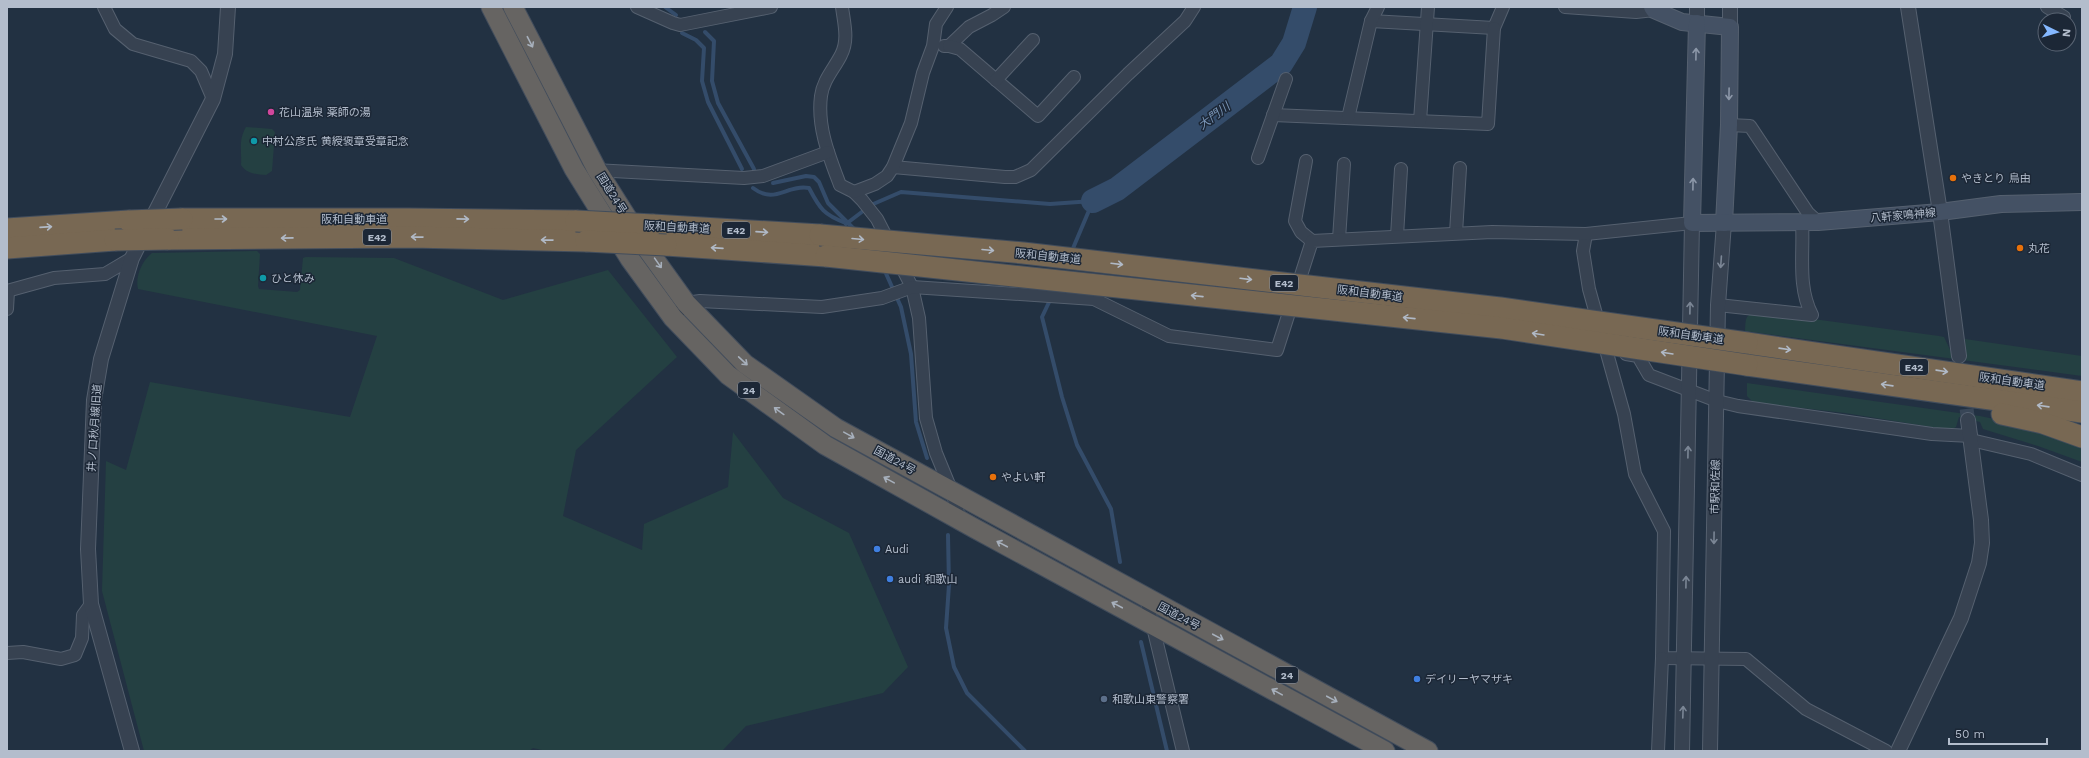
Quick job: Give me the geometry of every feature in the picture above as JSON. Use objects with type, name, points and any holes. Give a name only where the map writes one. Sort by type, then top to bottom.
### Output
[{"type":"highway","name":"国道24号","points":[[491,7],[574,169],[630,259],[673,318],[728,375],[825,444],[960,520],[1384,751]]},
{"type":"highway","name":"国道24号","points":[[513,7],[597,170],[645,246],[686,303],[751,368],[836,428],[1428,751]]},
{"type":"highway","name":"阪和自動車道","points":[[7,229],[182,219],[409,218],[576,221],[820,235],[1023,253],[1500,308],[2082,391]]},
{"type":"highway","name":"阪和自動車道","points":[[7,248],[115,240],[412,237],[586,240],[826,256],[1502,328],[1747,365],[2082,412]]},
{"type":"highway","points":[[1937,392],[1980,410],[2043,422],[2082,437]]},
{"type":"main road","points":[[1653,8],[1682,22],[1697,15],[1730,27],[1724,223]]},
{"type":"main road","points":[[1692,223],[1697,15]]},
{"type":"main road","name":"八軒家鳴神線","points":[[1692,223],[1818,222],[1940,212],[2001,204],[2082,202]]},
{"type":"street","points":[[104,7],[115,29],[133,44],[191,61],[201,71],[213,99]]},
{"type":"street","name":"井ノ口秋月線旧道","points":[[132,751],[91,604],[88,549],[94,400],[101,359],[132,258],[213,99],[225,54],[228,7]]},
{"type":"street","points":[[637,7],[680,25],[705,13],[771,7]]},
{"type":"street","points":[[842,7],[846,39],[842,55],[829,74],[821,95],[820,122],[828,152],[840,185],[858,196],[877,219],[909,289],[919,318],[926,418],[936,453],[952,492],[960,520]]},
{"type":"street","points":[[858,196],[886,176],[893,167],[911,123],[923,73],[933,46],[936,24],[947,7]]},
{"type":"street","points":[[949,46],[968,27],[1004,7]]},
{"type":"street","points":[[893,167],[1005,177],[1023,174],[1031,170],[1128,74],[1185,21],[1194,7]]},
{"type":"street","points":[[1348,118],[1371,21],[1378,7]]},
{"type":"street","points":[[1420,121],[1428,7]]},
{"type":"street","points":[[1273,115],[1488,124],[1494,28],[1503,7]]},
{"type":"street","points":[[1565,7],[1636,12],[1653,8]]},
{"type":"street","points":[[1730,7],[1730,27]]},
{"type":"street","points":[[1908,7],[1940,212],[1960,356]]},
{"type":"street","points":[[1371,21],[1426,26],[1494,28]]},
{"type":"street","points":[[996,80],[1033,40]]},
{"type":"street","points":[[933,46],[949,46],[960,49],[1038,116],[1074,77]]},
{"type":"street","points":[[1258,158],[1286,79]]},
{"type":"street","points":[[1728,125],[1750,126],[1808,214],[1818,222]]},
{"type":"street","points":[[574,169],[744,178],[763,176],[828,152]]},
{"type":"street","points":[[1306,161],[1295,221],[1301,232],[1312,241],[1456,233],[1586,234],[1692,223],[1688,389],[1685,657],[1682,751]]},
{"type":"street","points":[[1339,240],[1344,164]]},
{"type":"street","points":[[1456,233],[1460,168]]},
{"type":"street","points":[[1397,236],[1401,169]]},
{"type":"street","points":[[1718,305],[1812,315],[1808,306],[1802,282],[1802,222]]},
{"type":"street","name":"市駅和佐線","points":[[1710,751],[1718,305],[1724,223]]},
{"type":"street","points":[[1586,234],[1583,251],[1586,275],[1624,414],[1635,474],[1664,531],[1662,658],[1658,751]]},
{"type":"street","points":[[673,318],[686,303],[700,302],[822,307],[882,298],[909,289],[1094,299],[1169,336],[1277,350],[1312,241]]},
{"type":"street","points":[[7,309],[8,291],[54,278],[105,274],[132,258]]},
{"type":"street","points":[[1608,351],[1638,356],[1649,375],[1717,401],[1738,406],[1932,434],[1971,438],[2031,454],[2082,475]]},
{"type":"street","points":[[1898,751],[1961,618],[1979,563],[1982,543],[1981,520],[1968,420]]},
{"type":"street","points":[[1146,598],[1151,624],[1183,751]]},
{"type":"street","points":[[7,653],[23,652],[61,659],[75,656],[82,638],[83,614],[91,604]]},
{"type":"street","points":[[1662,658],[1685,657],[1746,659],[1806,709],[1886,751]]},
{"type":"green space","points":[[246,127],[272,129],[275,132],[272,171],[266,175],[249,172],[241,165],[241,141]]},
{"type":"green space","points":[[257,251],[260,254],[259,289],[297,292],[300,290],[303,258],[306,257],[394,258],[503,300],[608,270],[677,357],[576,450],[563,516],[642,550],[644,524],[728,487],[733,432],[783,498],[849,533],[908,667],[883,693],[746,726],[722,751],[546,751],[533,748],[529,751],[144,751],[102,591],[106,461],[126,470],[150,382],[350,417],[377,336],[138,289],[138,274],[142,264],[152,253]]},
{"type":"green space","points":[[1761,312],[1944,337],[1952,354],[1966,357],[1965,339],[2082,356],[2082,376],[1745,331],[1747,317],[1749,315]]},
{"type":"green space","points":[[1747,383],[1980,416],[2022,425],[2082,445],[2082,462],[2038,446],[1983,429],[1980,422],[1959,417],[1956,427],[1950,430],[1845,413],[1758,403],[1752,401],[1747,396]]},
{"type":"waterway","points":[[665,7],[676,15]]},
{"type":"waterway","name":"大門川","points":[[1093,201],[1117,189],[1281,64],[1294,43],[1305,7]]},
{"type":"waterway","points":[[705,32],[714,41],[712,81],[718,103],[754,169]]},
{"type":"waterway","points":[[682,33],[696,40],[704,48],[702,81],[708,102],[742,169]]},
{"type":"waterway","points":[[773,183],[806,176],[814,177],[819,182],[828,203],[855,230]]},
{"type":"waterway","points":[[753,188],[768,195],[794,189],[809,188],[823,210],[832,217],[846,223]]},
{"type":"waterway","points":[[846,224],[871,205],[901,192],[1050,204],[1093,201],[1071,253]]},
{"type":"waterway","points":[[884,269],[901,307],[911,354],[916,422],[927,458]]},
{"type":"waterway","points":[[1051,298],[1042,317],[1062,397],[1077,445],[1111,509],[1120,562]]},
{"type":"waterway","points":[[948,535],[949,585],[946,628],[954,667],[967,693],[1025,751]]},
{"type":"waterway","points":[[1141,642],[1167,751]]},
{"type":"tunnel","points":[[1964,388],[1968,420]]},
{"type":"place","name":"花山温泉 薬師の湯","points":[[271,112]]},
{"type":"place","name":"中村公彦氏 黄綬褒章受章記念","points":[[254,141]]},
{"type":"place","name":"やきとり 鳥由","points":[[1953,178]]},
{"type":"place","name":"丸花","points":[[2020,248]]},
{"type":"place","name":"ひと休み","points":[[263,278]]},
{"type":"place","name":"やよい軒","points":[[993,477]]},
{"type":"place","name":"Audi","points":[[877,549]]},
{"type":"place","name":"audi 和歌山","points":[[890,579]]},
{"type":"place","name":"デイリーヤマザキ","points":[[1417,679]]},
{"type":"place","name":"和歌山東警察署","points":[[1104,699]]}]
